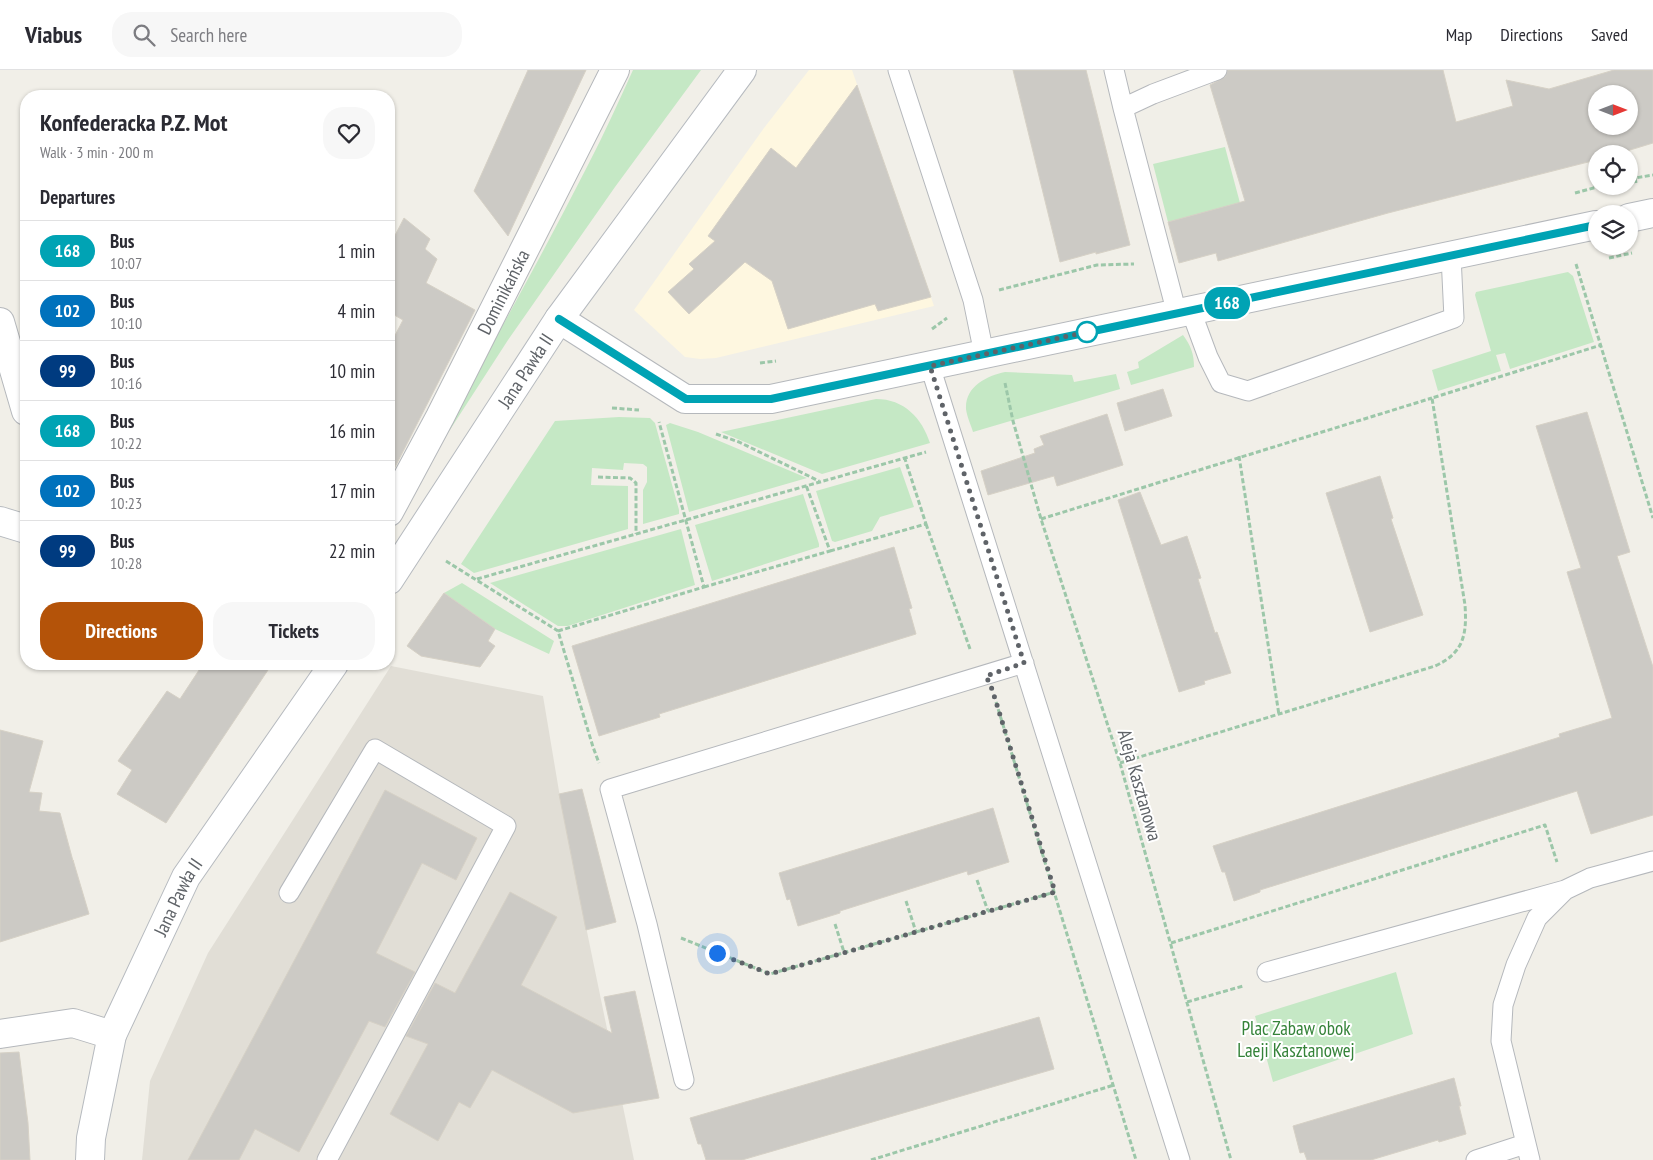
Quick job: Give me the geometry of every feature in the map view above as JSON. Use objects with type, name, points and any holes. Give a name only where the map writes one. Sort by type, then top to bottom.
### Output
[{"type":"street","name":"Dominikańska","points":[[395,501],[440,417],[615,70]]},
{"type":"street","name":"Jana Pawła II","points":[[395,571],[559,319],[742,70]]},
{"type":"street","points":[[1638,216],[1653,213]]},
{"type":"street","points":[[559,319],[686,399],[771,399],[1588,227]]},
{"type":"street","points":[[0,322],[20,390]]},
{"type":"street","points":[[0,521],[20,527]]},
{"type":"street","name":"Jana Pawła II","points":[[90,1160],[91,1138],[112,1035],[186,877],[330,670]]},
{"type":"street","points":[[0,1034],[73,1023],[112,1035]]},
{"type":"lane","points":[[898,70],[973,300],[984,354]]},
{"type":"lane","points":[[1114,70],[1166,270],[1184,312],[1221,383],[1248,391],[1454,318],[1451,256]]},
{"type":"lane","points":[[1123,108],[1153,94],[1217,70]]},
{"type":"lane","points":[[930,366],[1180,1160]]},
{"type":"lane","points":[[684,1080],[647,924],[610,789],[1024,663]]},
{"type":"lane","points":[[289,893],[375,750],[506,826],[327,1160]]},
{"type":"lane","points":[[1267,972],[1565,890],[1590,878],[1653,861]]},
{"type":"lane","points":[[1476,1160],[1527,1152],[1501,1040],[1503,1005],[1516,965],[1537,918],[1565,890]]},
{"type":"path","points":[[1572,193],[1588,189]]},
{"type":"path","points":[[927,333],[973,300],[989,292],[1097,265],[1137,264],[1166,270]]},
{"type":"path","points":[[1576,264],[1653,518]]},
{"type":"path","points":[[1041,519],[1239,456],[1601,346]]},
{"type":"path","points":[[758,364],[785,360]]},
{"type":"path","name":"Aleja Kasztanowa","points":[[1005,382],[1013,420],[1041,519],[1120,763],[1231,1160]]},
{"type":"path","points":[[1120,763],[1435,666],[1454,655],[1464,638],[1466,624],[1465,605],[1432,398]]},
{"type":"path","points":[[612,408],[648,411]]},
{"type":"path","points":[[659,421],[704,587]]},
{"type":"path","points":[[712,432],[739,442],[820,482]]},
{"type":"path","points":[[1239,456],[1279,715]]},
{"type":"path","points":[[477,579],[806,485],[905,459],[973,656],[992,689],[1136,1160]]},
{"type":"path","points":[[598,477],[630,478],[636,483],[636,534]]},
{"type":"path","points":[[806,485],[830,551]]},
{"type":"path","points":[[558,631],[926,524]]},
{"type":"path","points":[[446,561],[558,631],[592,748],[610,789]]},
{"type":"path","points":[[1171,943],[1546,825],[1565,890]]},
{"type":"path","points":[[977,880],[988,911]]},
{"type":"path","points":[[647,924],[770,974],[1055,892]]},
{"type":"path","points":[[906,901],[916,932]]},
{"type":"path","points":[[835,924],[844,952]]},
{"type":"path","points":[[1187,1002],[1265,980],[1267,972]]},
{"type":"path","points":[[871,1160],[1114,1085]]},
{"type":"shaded area","points":[[809,70],[852,70],[934,306],[716,358],[700,359],[685,357],[634,310],[764,128]]},
{"type":"shaded area","points":[[395,667],[543,696],[563,815],[634,1160],[142,1160],[150,1081],[208,953],[388,670],[395,670]]},
{"type":"green space","points":[[633,70],[701,70],[615,187],[508,340],[395,515],[542,253],[612,116]]},
{"type":"green space","points":[[1225,147],[1240,203],[1168,222],[1153,164]]},
{"type":"green space","points":[[1568,272],[1573,276],[1594,342],[1510,369],[1505,353],[1496,355],[1501,371],[1438,391],[1432,370],[1491,351],[1475,295],[1476,292]]},
{"type":"green space","points":[[1183,335],[1192,350],[1194,367],[1131,385],[1127,372],[1139,368],[1138,362]]},
{"type":"green space","points":[[1005,372],[1072,375],[1074,382],[1116,374],[1120,389],[973,432],[966,409],[969,394],[984,379]]},
{"type":"green space","points":[[876,399],[895,402],[911,412],[927,434],[930,443],[822,474],[721,432]]},
{"type":"green space","points":[[619,417],[650,418],[655,423],[679,514],[643,524],[643,490],[647,482],[647,467],[643,464],[624,463],[623,470],[592,468],[591,485],[628,486],[628,529],[474,573],[461,564],[555,421]]},
{"type":"green space","points":[[670,423],[698,432],[807,478],[689,512],[666,425]]},
{"type":"green space","points":[[900,467],[914,507],[880,517],[872,531],[835,542],[832,541],[816,491]]},
{"type":"green space","points":[[803,494],[819,547],[712,581],[695,525]]},
{"type":"green space","points":[[681,529],[695,585],[568,626],[558,626],[490,583]]},
{"type":"green space","points":[[462,583],[554,641],[549,654],[495,629],[444,593]]},
{"type":"green space","name":"Plac Zabaw obok Laeji Kasztanowej","points":[[1396,972],[1413,1034],[1273,1082],[1255,1016]]},
{"type":"building","points":[[528,70],[586,70],[508,236],[474,191]]},
{"type":"building","points":[[1013,70],[1086,70],[1130,245],[1060,262]]},
{"type":"building","points":[[1228,70],[1443,70],[1456,122],[1513,106],[1506,80],[1549,89],[1614,70],[1653,70],[1653,143],[1638,148],[1638,145],[1588,145],[1588,162],[1388,213],[1218,261],[1216,253],[1179,263],[1168,222],[1245,201],[1210,85],[1225,77]]},
{"type":"building","points":[[857,85],[931,297],[878,311],[875,304],[788,329],[772,281],[745,262],[689,314],[668,292],[694,269],[689,264],[715,241],[708,236],[771,148],[796,168]]},
{"type":"building","points":[[404,218],[430,239],[425,249],[437,259],[426,283],[475,310],[395,467],[395,335],[403,320],[395,315],[395,235]]},
{"type":"building","points":[[1163,389],[1172,416],[1125,431],[1117,403]]},
{"type":"building","points":[[1587,412],[1630,552],[1617,556],[1653,667],[1653,815],[1591,834],[1577,791],[1260,890],[1260,892],[1234,901],[1225,872],[1222,872],[1213,846],[1560,737],[1559,734],[1612,718],[1567,572],[1581,568],[1536,426]]},
{"type":"building","points":[[1107,414],[1123,465],[1057,486],[1054,476],[988,495],[981,471],[1035,453],[1034,449],[1044,445],[1040,436]]},
{"type":"building","points":[[1380,476],[1393,518],[1391,519],[1423,615],[1370,632],[1326,493]]},
{"type":"building","points":[[1140,492],[1161,545],[1187,536],[1201,578],[1198,579],[1215,633],[1217,632],[1231,673],[1204,681],[1205,684],[1179,692],[1118,500]]},
{"type":"building","points":[[894,547],[912,608],[909,609],[916,634],[659,714],[660,717],[599,736],[572,646]]},
{"type":"building","points":[[444,593],[495,629],[488,641],[495,646],[480,667],[421,656],[407,646]]},
{"type":"building","points":[[199,670],[268,670],[166,823],[117,794],[132,770],[118,761],[167,691],[180,699]]},
{"type":"building","points":[[0,730],[43,741],[29,792],[42,793],[39,811],[60,813],[89,914],[0,942]]},
{"type":"building","points":[[582,789],[616,922],[586,930],[559,794]]},
{"type":"building","points":[[385,790],[477,838],[456,880],[422,863],[376,953],[415,972],[385,1027],[369,1021],[299,1152],[255,1129],[239,1160],[188,1160]]},
{"type":"building","points":[[993,808],[1009,862],[968,875],[967,871],[798,926],[790,899],[787,900],[779,873]]},
{"type":"building","points":[[510,892],[557,917],[521,985],[612,1033],[604,997],[635,991],[659,1098],[573,1113],[492,1070],[470,1108],[459,1102],[438,1141],[390,1114],[428,1044],[406,1036],[435,983],[455,993]]},
{"type":"building","points":[[1039,1017],[1054,1069],[742,1160],[706,1160],[701,1144],[698,1144],[690,1118]]},
{"type":"building","points":[[19,1052],[28,1123],[30,1160],[0,1160],[0,1053]]},
{"type":"building","points":[[1454,1078],[1466,1134],[1439,1142],[1438,1140],[1371,1160],[1307,1160],[1304,1152],[1300,1153],[1293,1126]]},
{"type":"bus line","name":"168","points":[[559,319],[686,399],[771,399],[1588,227]]},
{"type":"route","points":[[717,953],[770,974],[1055,892],[992,689],[986,676],[1024,663],[930,366],[1087,332]]}]
